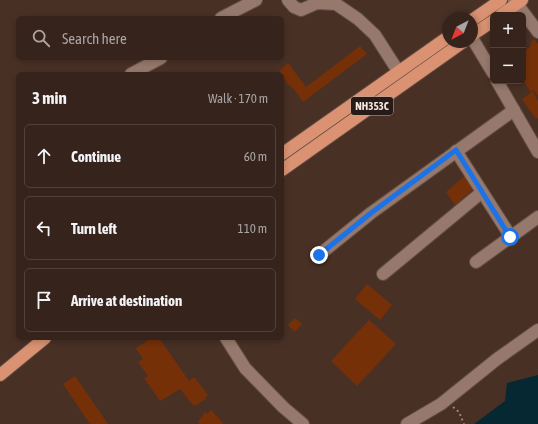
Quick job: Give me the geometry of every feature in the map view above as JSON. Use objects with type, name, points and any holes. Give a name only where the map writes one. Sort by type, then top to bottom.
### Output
[{"type":"highway","points":[[478,16],[500,0]]},
{"type":"highway","points":[[504,12],[517,1]]},
{"type":"highway","points":[[478,31],[490,22]]},
{"type":"highway","name":"NH353C","points":[[284,153],[442,40]]},
{"type":"highway","name":"NH353C","points":[[284,169],[455,48]]},
{"type":"highway","points":[[0,375],[46,340]]},
{"type":"street","points":[[225,16],[256,0]]},
{"type":"street","points":[[288,0],[294,7],[301,10],[317,3],[336,4],[358,19],[375,35],[398,71]]},
{"type":"street","points":[[517,1],[538,32]]},
{"type":"street","points":[[478,47],[490,68]]},
{"type":"street","points":[[135,72],[158,60]]},
{"type":"street","points":[[500,84],[538,152]]},
{"type":"street","points":[[319,255],[371,213],[456,150],[514,110]]},
{"type":"street","points":[[456,150],[510,237]]},
{"type":"street","points":[[383,274],[482,192]]},
{"type":"street","points":[[476,262],[538,217]]},
{"type":"street","points":[[407,424],[446,401],[497,359],[538,330]]},
{"type":"street","points":[[227,340],[245,368],[282,407],[303,424]]},
{"type":"path","points":[[446,401],[459,412],[464,424]]},
{"type":"water","points":[[538,375],[538,424],[474,424],[505,401],[507,383]]},
{"type":"building","points":[[535,40],[538,44],[538,96],[534,91],[535,89],[531,92],[525,84],[526,50],[531,46],[530,43]]},
{"type":"building","points":[[360,46],[367,54],[303,102],[293,88],[286,83],[284,72],[279,71],[288,63],[306,87]]},
{"type":"building","points":[[533,91],[538,101],[538,118],[536,119],[522,99]]},
{"type":"building","points":[[466,175],[474,188],[455,205],[446,192]]},
{"type":"building","points":[[367,284],[392,305],[380,320],[355,299]]},
{"type":"building","points":[[295,318],[302,324],[295,332],[288,325]]},
{"type":"building","points":[[369,320],[396,344],[357,386],[331,361]]},
{"type":"building","points":[[146,340],[160,340],[189,381],[194,377],[208,395],[205,397],[206,399],[194,406],[180,389],[160,401],[144,378],[148,376],[138,362],[143,359],[136,348],[147,341]]},
{"type":"building","points":[[75,376],[108,424],[90,424],[63,384]]},
{"type":"building","points":[[211,410],[223,423],[200,424],[198,422],[205,412],[207,414]]},
{"type":"route","points":[[319,255],[371,213],[456,150],[510,237]]}]
